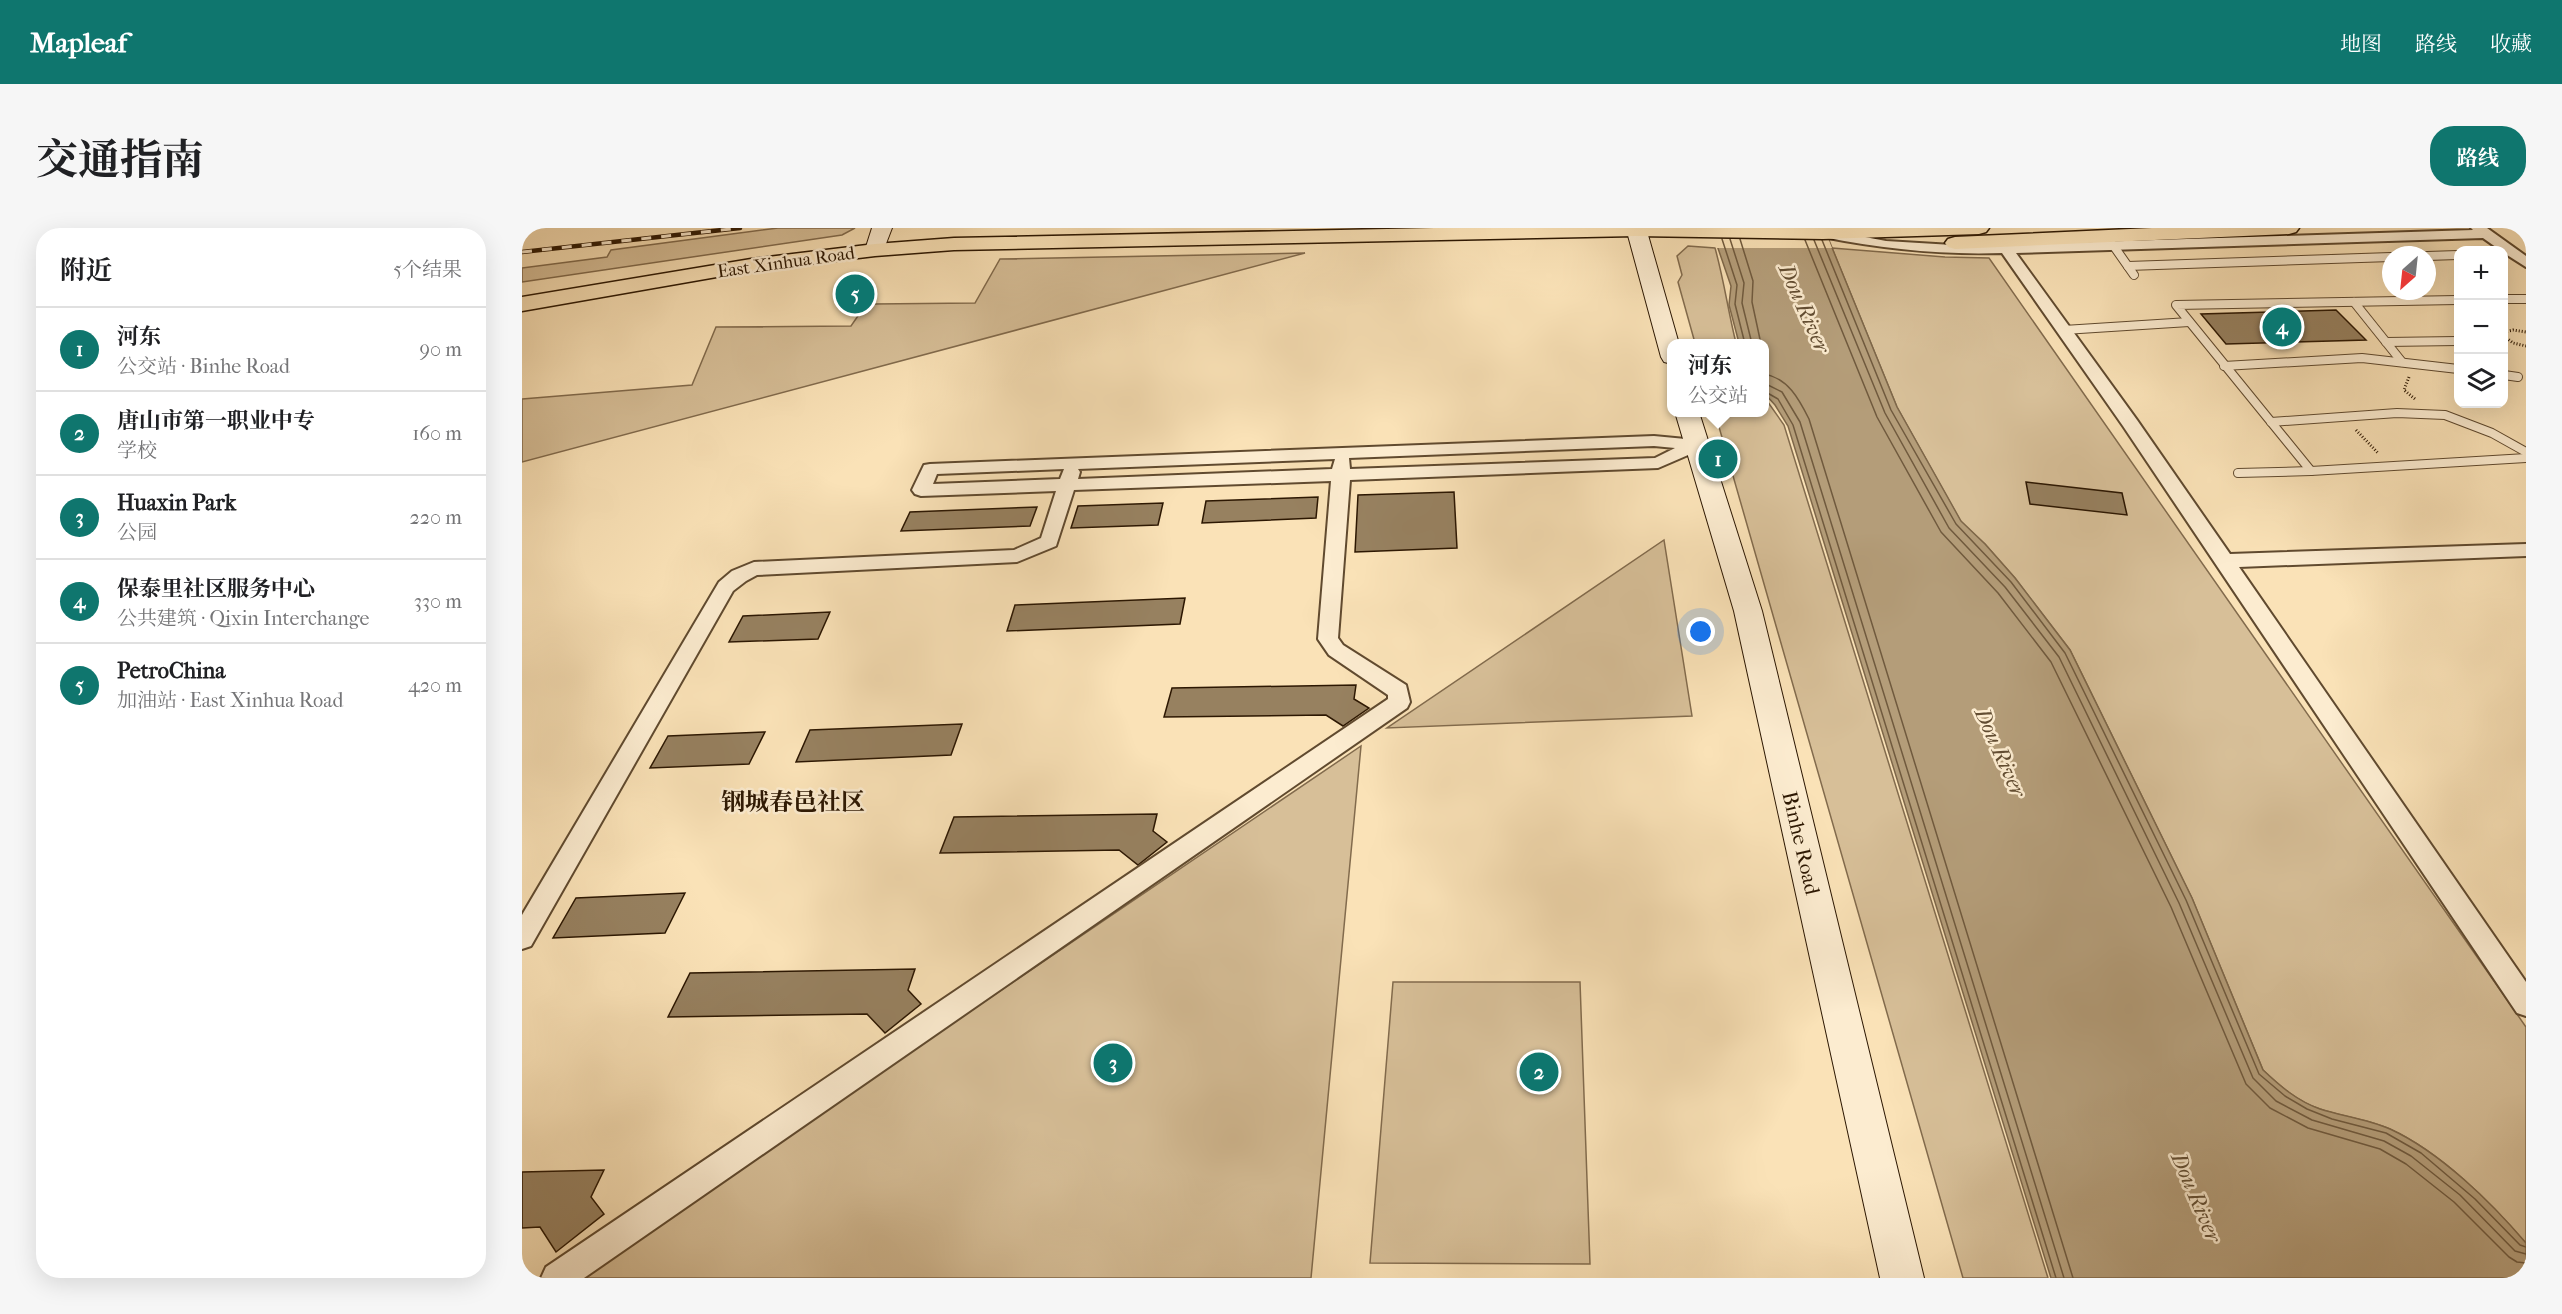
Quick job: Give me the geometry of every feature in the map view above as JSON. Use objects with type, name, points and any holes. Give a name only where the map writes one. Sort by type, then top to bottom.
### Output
[{"type":"main road","name":"East Xinhua Road","points":[[522,297],[754,257],[878,240],[1327,228]]},
{"type":"main road","points":[[1951,236],[1979,228]]},
{"type":"main road","points":[[1823,233],[1867,232],[1951,236],[2289,228]]},
{"type":"main road","name":"East Xinhua Road","points":[[522,304],[751,265],[878,240],[954,244],[1636,229],[1823,233]]},
{"type":"main road","points":[[1636,229],[1667,342]]},
{"type":"main road","name":"Binhe Road","points":[[1688,417],[1748,611],[1902,1278]]},
{"type":"street","points":[[1823,233],[1886,245],[1969,250],[2481,231],[2499,246]]},
{"type":"street","points":[[2006,249],[2064,330],[2526,1004]]},
{"type":"street","points":[[2508,254],[2526,263]]},
{"type":"street","points":[[1342,464],[1068,485],[921,490],[930,469],[1074,463],[1658,463],[1696,445]]},
{"type":"street","points":[[522,938],[726,587],[739,576],[754,569],[1017,556],[1049,542],[1074,463]]},
{"type":"street","points":[[557,1278],[1399,702],[1398,691],[1336,650],[1328,639],[1342,464]]},
{"type":"street","points":[[2223,561],[2526,550]]},
{"type":"lane","points":[[2113,245],[2134,275]]},
{"type":"lane","points":[[2436,256],[2454,255]]},
{"type":"lane","points":[[2128,266],[2382,257]]},
{"type":"lane","points":[[2508,299],[2526,299]]},
{"type":"lane","points":[[2311,471],[2176,305],[2454,300]]},
{"type":"lane","points":[[2355,302],[2402,362]]},
{"type":"lane","points":[[2064,330],[2189,322]]},
{"type":"lane","points":[[2386,342],[2454,341]]},
{"type":"lane","points":[[2224,366],[2362,358],[2454,369]]},
{"type":"lane","points":[[2508,375],[2518,376]]},
{"type":"lane","points":[[2271,422],[2397,413],[2445,416],[2492,433],[2526,452]]},
{"type":"lane","points":[[2238,473],[2526,458]]},
{"type":"path","points":[[2508,331],[2526,332]]},
{"type":"path","points":[[2508,339],[2513,343]]},
{"type":"path","points":[[2508,342],[2526,346]]},
{"type":"path","points":[[2429,366],[2411,371],[2404,390],[2434,415]]},
{"type":"path","points":[[2342,417],[2391,466]]},
{"type":"shaded area","points":[[778,228],[855,228],[842,235],[522,282],[522,268],[607,257],[611,250]]},
{"type":"shaded area","points":[[1688,246],[1715,248],[1735,339],[1694,339],[1678,282],[1682,275],[1677,256]]},
{"type":"shaded area","points":[[1832,248],[1989,258],[2526,1027],[2526,1244],[2464,1179],[2409,1139],[2382,1126],[2312,1106],[2289,1092],[2263,1070],[2192,898],[2070,650],[2015,578],[1985,544],[1961,522],[1897,407]]},
{"type":"shaded area","points":[[1305,253],[522,462],[522,399],[692,385],[716,327],[851,326],[862,310],[873,304],[975,303],[1000,259]]},
{"type":"shaded area","points":[[1769,404],[1784,425],[2048,1278],[1963,1278],[1716,417],[1769,417]]},
{"type":"shaded area","points":[[1664,540],[1692,716],[1387,728]]},
{"type":"shaded area","points":[[1361,746],[1311,1278],[577,1278]]},
{"type":"shaded area","points":[[1393,982],[1580,982],[1590,1264],[1370,1263]]},
{"type":"water","name":"Dou River","points":[[1711,228],[1824,228],[1897,407],[1961,521],[2015,578],[2070,650],[2192,898],[2263,1070],[2304,1102],[2320,1109],[2390,1129],[2446,1164],[2481,1195],[2526,1243],[2526,1278],[2051,1278],[1788,426],[1769,398],[1769,339],[1738,339],[1729,305],[1731,286]]},
{"type":"pier","points":[[1708,228],[1824,228],[1832,248],[1716,248]]},
{"type":"building","points":[[2336,310],[2366,340],[2226,344],[2201,314]]},
{"type":"building","points":[[2026,482],[2122,493],[2127,515],[2030,504]]},
{"type":"building","points":[[1454,492],[1457,548],[1355,552],[1358,495]]},
{"type":"building","points":[[1318,497],[1316,518],[1202,523],[1206,501]]},
{"type":"building","points":[[1163,503],[1158,525],[1071,528],[1078,506]]},
{"type":"building","points":[[1037,507],[1030,526],[901,531],[910,512]]},
{"type":"building","points":[[1185,598],[1180,624],[1007,631],[1015,605]]},
{"type":"building","points":[[830,612],[818,639],[729,642],[743,616]]},
{"type":"building","points":[[1356,685],[1354,699],[1369,708],[1343,726],[1326,715],[1164,717],[1172,688]]},
{"type":"building","points":[[962,724],[951,755],[796,762],[810,730]]},
{"type":"building","points":[[765,732],[749,764],[650,768],[668,736]]},
{"type":"building","points":[[1157,814],[1153,831],[1167,842],[1138,865],[1119,850],[940,853],[954,817]]},
{"type":"building","points":[[685,893],[665,933],[553,938],[576,898]]},
{"type":"building","points":[[915,969],[908,990],[921,1004],[885,1033],[867,1014],[668,1017],[690,973]]},
{"type":"building","points":[[604,1170],[591,1197],[604,1214],[556,1252],[540,1227],[522,1228],[522,1172]]},
{"type":"railway","points":[[522,252],[740,228]]},
{"type":"place","name":"PetroChina","points":[[855,294]]},
{"type":"place","name":"保泰里社区服务中心","points":[[2282,327]]},
{"type":"place","name":"河东","points":[[1718,459]]},
{"type":"place","name":"Huaxin Park","points":[[1113,1063]]},
{"type":"place","name":"唐山市第一职业中专","points":[[1539,1072]]},
{"type":"district","name":"钢城春邑社区","points":[[793,802]]}]
